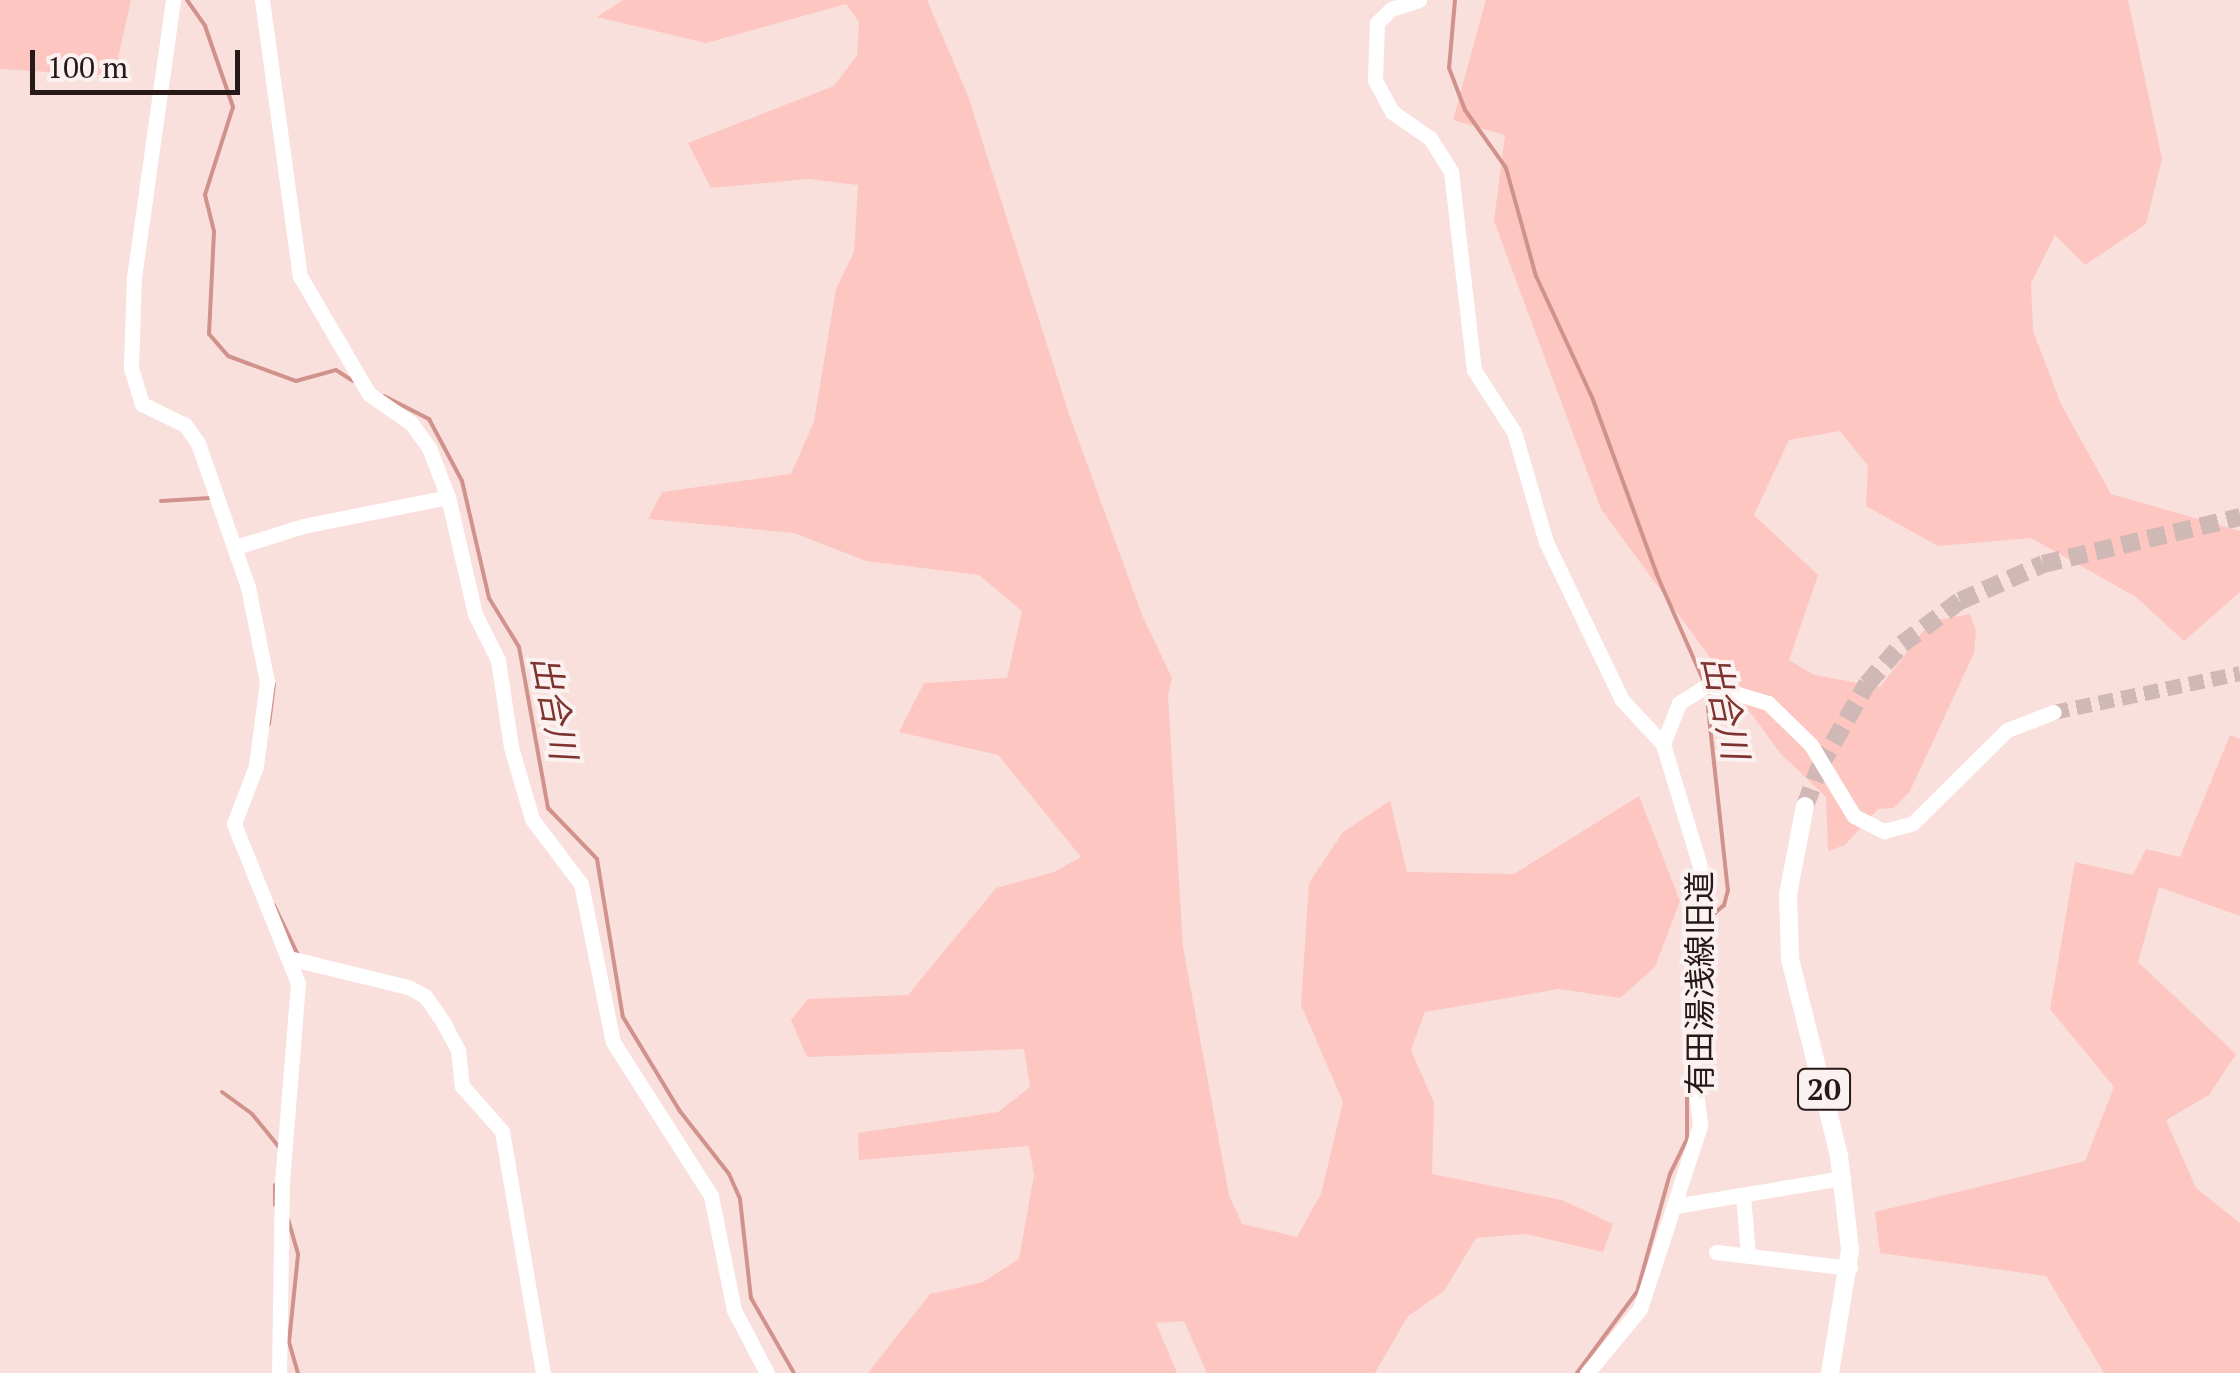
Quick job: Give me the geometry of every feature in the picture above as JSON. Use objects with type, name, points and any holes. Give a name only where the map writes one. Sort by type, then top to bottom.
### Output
[{"type":"main road","name":"20","points":[[1806,806],[1788,894],[1790,959],[1843,1178],[1850,1268],[1830,1373]]},
{"type":"street","points":[[173,0],[134,276],[131,368],[142,404],[192,432],[236,548],[268,695],[256,766],[234,824],[293,959],[298,983],[280,1220],[279,1373]]},
{"type":"street","points":[[262,0],[300,276],[369,394],[419,432],[448,498],[475,614],[498,660],[511,746],[532,819],[576,871],[614,1042],[711,1196],[734,1310],[767,1373]]},
{"type":"street","points":[[1419,0],[1391,8],[1377,23],[1375,80],[1392,112],[1424,132],[1451,172],[1474,370],[1514,432],[1546,542],[1622,700],[1663,744]]},
{"type":"street","points":[[236,548],[303,526],[448,498]]},
{"type":"street","points":[[1663,744],[1672,714],[1689,694],[1708,685],[1743,690],[1799,731],[1864,824],[1895,830],[1920,816],[2006,730],[2054,712]]},
{"type":"street","name":"有田湯浅線旧道","points":[[1587,1373],[1640,1309],[1700,1124],[1694,1066],[1705,901],[1695,839],[1663,744]]},
{"type":"street","points":[[293,959],[408,987],[424,996],[443,1022],[458,1050],[462,1086],[502,1131],[543,1373]]},
{"type":"street","points":[[1675,1206],[1843,1178]]},
{"type":"street","points":[[1743,1195],[1748,1254]]},
{"type":"street","points":[[1716,1252],[1850,1268]]},
{"type":"shaded area","points":[[0,0],[131,0],[114,76],[0,69]]},
{"type":"shaded area","points":[[623,0],[927,0],[968,96],[1069,414],[1142,615],[1172,678],[1168,696],[1183,947],[1229,1195],[1242,1224],[1297,1237],[1321,1194],[1343,1102],[1301,1005],[1309,883],[1343,832],[1390,801],[1407,872],[1514,874],[1639,796],[1680,901],[1655,967],[1620,998],[1559,989],[1425,1012],[1411,1050],[1434,1103],[1432,1174],[1562,1200],[1613,1224],[1603,1252],[1526,1234],[1476,1238],[1444,1291],[1408,1316],[1375,1373],[1207,1373],[1184,1321],[1156,1323],[1177,1373],[868,1373],[930,1294],[983,1282],[1019,1259],[1034,1175],[1029,1146],[859,1160],[858,1133],[998,1112],[1030,1087],[1024,1049],[807,1057],[791,1020],[808,999],[908,995],[996,888],[1054,872],[1081,857],[998,755],[899,732],[924,683],[1007,678],[1022,611],[979,575],[866,561],[794,533],[648,519],[662,492],[791,474],[814,422],[836,289],[854,252],[858,185],[808,179],[711,188],[688,143],[834,86],[857,55],[859,22],[846,4],[706,43],[597,17]]},
{"type":"shaded area","points":[[1486,0],[2128,0],[2162,159],[2146,224],[2085,265],[2055,235],[2031,283],[2033,331],[2061,404],[2111,494],[2240,531],[2240,592],[2184,641],[2136,597],[2031,538],[1938,546],[1866,506],[1868,466],[1840,431],[1789,440],[1754,515],[1818,575],[1789,660],[1814,675],[1880,687],[1931,621],[1970,614],[1976,631],[1974,653],[1910,791],[1894,808],[1878,809],[1845,845],[1828,851],[1826,797],[1781,754],[1601,509],[1494,221],[1505,135],[1453,120]]},
{"type":"shaded area","points":[[2230,735],[2240,739],[2240,916],[2159,887],[2138,962],[2236,1054],[2209,1095],[2166,1120],[2196,1188],[2240,1223],[2240,1373],[2104,1373],[2046,1276],[1880,1253],[1875,1212],[2085,1161],[2114,1087],[2050,1009],[2075,862],[2133,875],[2146,849],[2180,857]]},
{"type":"waterway","name":"出合川","points":[[187,0],[205,26],[233,107],[205,195],[214,232],[209,334],[228,356],[296,381],[336,370],[353,381]]},
{"type":"waterway","name":"出合川","points":[[1455,0],[1449,68],[1465,110],[1506,168],[1536,276],[1592,397],[1657,575],[1703,680]]},
{"type":"waterway","name":"出合川","points":[[384,396],[429,419],[462,481],[489,598],[519,647],[548,808],[597,859],[623,1017],[679,1110],[729,1174],[740,1199],[751,1298],[794,1373]]},
{"type":"waterway","points":[[161,501],[210,498]]},
{"type":"waterway","points":[[269,724],[274,684]]},
{"type":"waterway","name":"出合川","points":[[1706,689],[1728,890],[1724,905],[1707,920]]},
{"type":"waterway","points":[[274,905],[298,955]]},
{"type":"waterway","name":"出合川","points":[[1577,1373],[1637,1292],[1670,1174],[1687,1139],[1687,1045]]},
{"type":"waterway","points":[[222,1092],[252,1114],[279,1147]]},
{"type":"waterway","points":[[275,1185],[275,1205]]},
{"type":"waterway","points":[[288,1219],[298,1255],[289,1342],[298,1373]]},
{"type":"tunnel","points":[[1805,806],[1820,766],[1867,684],[1902,644],[1960,601],[2043,564],[2240,517]]},
{"type":"tunnel","points":[[2054,712],[2240,673]]}]
